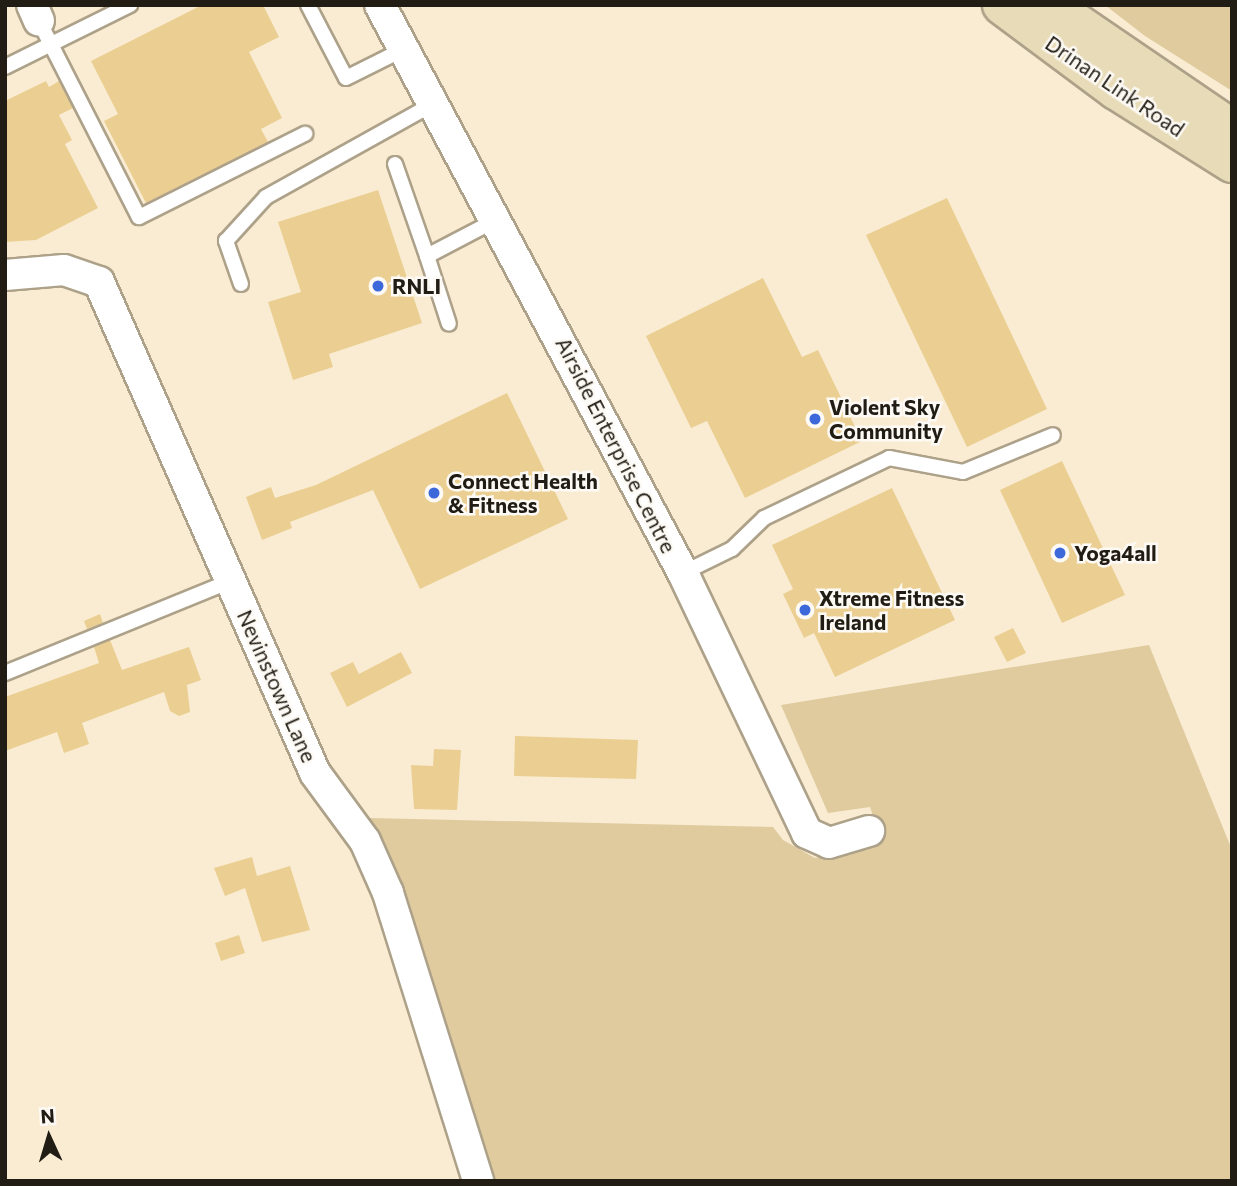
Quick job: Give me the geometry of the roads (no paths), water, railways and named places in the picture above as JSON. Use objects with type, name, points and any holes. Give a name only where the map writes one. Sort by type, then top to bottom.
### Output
[{"type":"main road","name":"Drinan Link Road","points":[[1002,5],[1116,90],[1232,163]]},
{"type":"main road","name":"Drinan Link Road","points":[[1050,5],[1232,129]]},
{"type":"street","name":"Airside Enterprise Centre","points":[[390,9],[404,50],[683,573],[807,833],[829,843],[869,831]]},
{"type":"street","name":"Nevinstown Lane","points":[[5,275],[64,271],[99,282],[315,773],[365,841],[387,893],[478,1181]]},
{"type":"lane","points":[[5,67],[41,23],[130,5]]},
{"type":"lane","points":[[308,5],[346,78],[404,50]]},
{"type":"lane","points":[[41,23],[139,217],[305,134]]},
{"type":"lane","points":[[241,284],[226,241],[266,197],[433,104]]},
{"type":"lane","points":[[395,164],[450,324]]},
{"type":"lane","points":[[427,256],[496,220]]},
{"type":"lane","points":[[683,573],[732,549],[764,518],[889,458],[963,472],[1053,435]]},
{"type":"lane","points":[[5,673],[231,581]]},
{"type":"place","name":"RNLI","points":[[378,286]]},
{"type":"place","name":"Violent Sky Community","points":[[815,419]]},
{"type":"place","name":"Connect Health & Fitness","points":[[434,493]]},
{"type":"place","name":"Yoga4all","points":[[1060,553]]},
{"type":"place","name":"Xtreme Fitness Ireland","points":[[805,610]]}]
